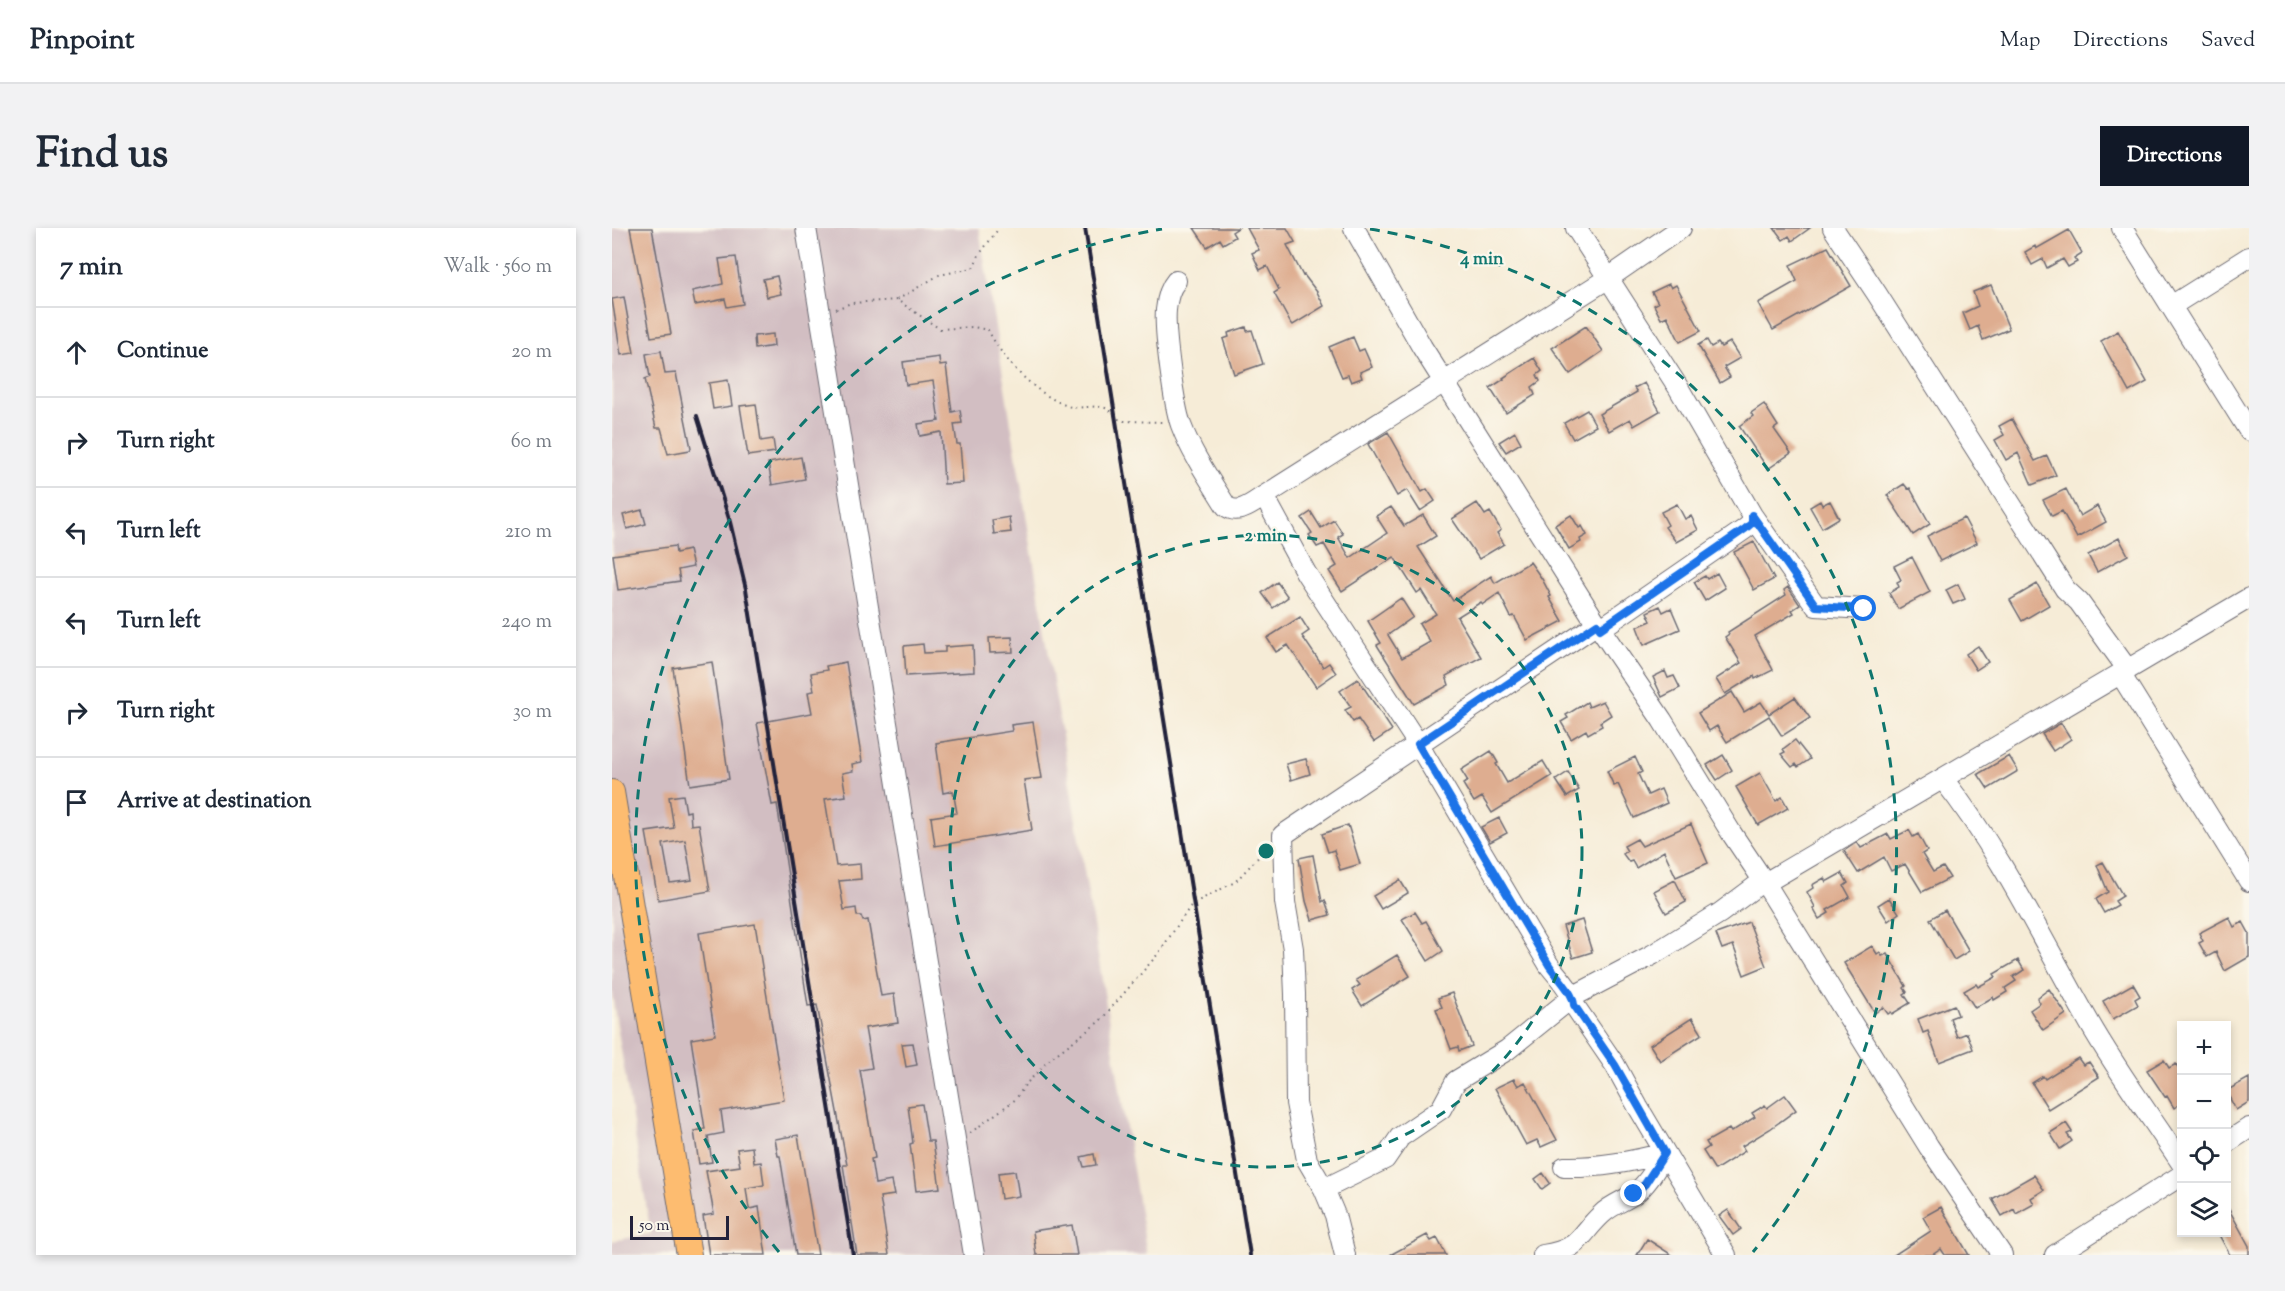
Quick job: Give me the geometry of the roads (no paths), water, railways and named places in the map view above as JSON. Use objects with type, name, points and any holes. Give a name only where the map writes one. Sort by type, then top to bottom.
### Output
[{"type":"main road","points":[[612,792],[689,1255]]},
{"type":"street","points":[[806,228],[974,1255]]},
{"type":"street","points":[[1354,228],[1444,382],[1599,626],[1662,720],[1929,1147],[2002,1255]]},
{"type":"street","points":[[1576,228],[1678,387],[1752,515],[1816,606],[1864,609]]},
{"type":"street","points":[[1176,281],[1169,290],[1166,312],[1180,423],[1197,460],[1229,509],[1241,509],[1607,279],[1681,228]]},
{"type":"street","points":[[1833,228],[2065,589],[2079,602],[2125,672],[2249,881]]},
{"type":"street","points":[[2122,228],[2249,431]]},
{"type":"street","points":[[2170,306],[2249,257]]},
{"type":"street","points":[[1264,496],[1306,573],[1418,744],[1549,965],[1560,982],[1574,996],[1574,1005],[1615,1065],[1726,1255]]},
{"type":"street","points":[[1345,1255],[1335,1215],[1324,1189],[1307,1160],[1296,1103],[1293,949],[1285,902],[1283,835],[1745,529],[1752,523],[1752,515]]},
{"type":"street","points":[[1324,1189],[1385,1159],[1400,1137],[1441,1109],[1456,1081],[1507,1050],[1574,996],[1652,955],[1720,913],[1764,882],[2249,598]]},
{"type":"street","points":[[1943,779],[2006,869],[2090,1024],[2177,1158]]},
{"type":"street","points":[[2231,1140],[2249,1128]]},
{"type":"street","points":[[1564,1167],[1587,1168],[1626,1163],[1665,1153]]},
{"type":"street","points":[[1544,1255],[1561,1252],[1573,1246],[1602,1213],[1634,1194],[1645,1184],[1665,1153]]},
{"type":"street","points":[[2055,1255],[2177,1178]]},
{"type":"railway","points":[[1085,228],[1250,1255]]},
{"type":"railway","points":[[697,416],[730,522],[746,589],[853,1255]]}]
